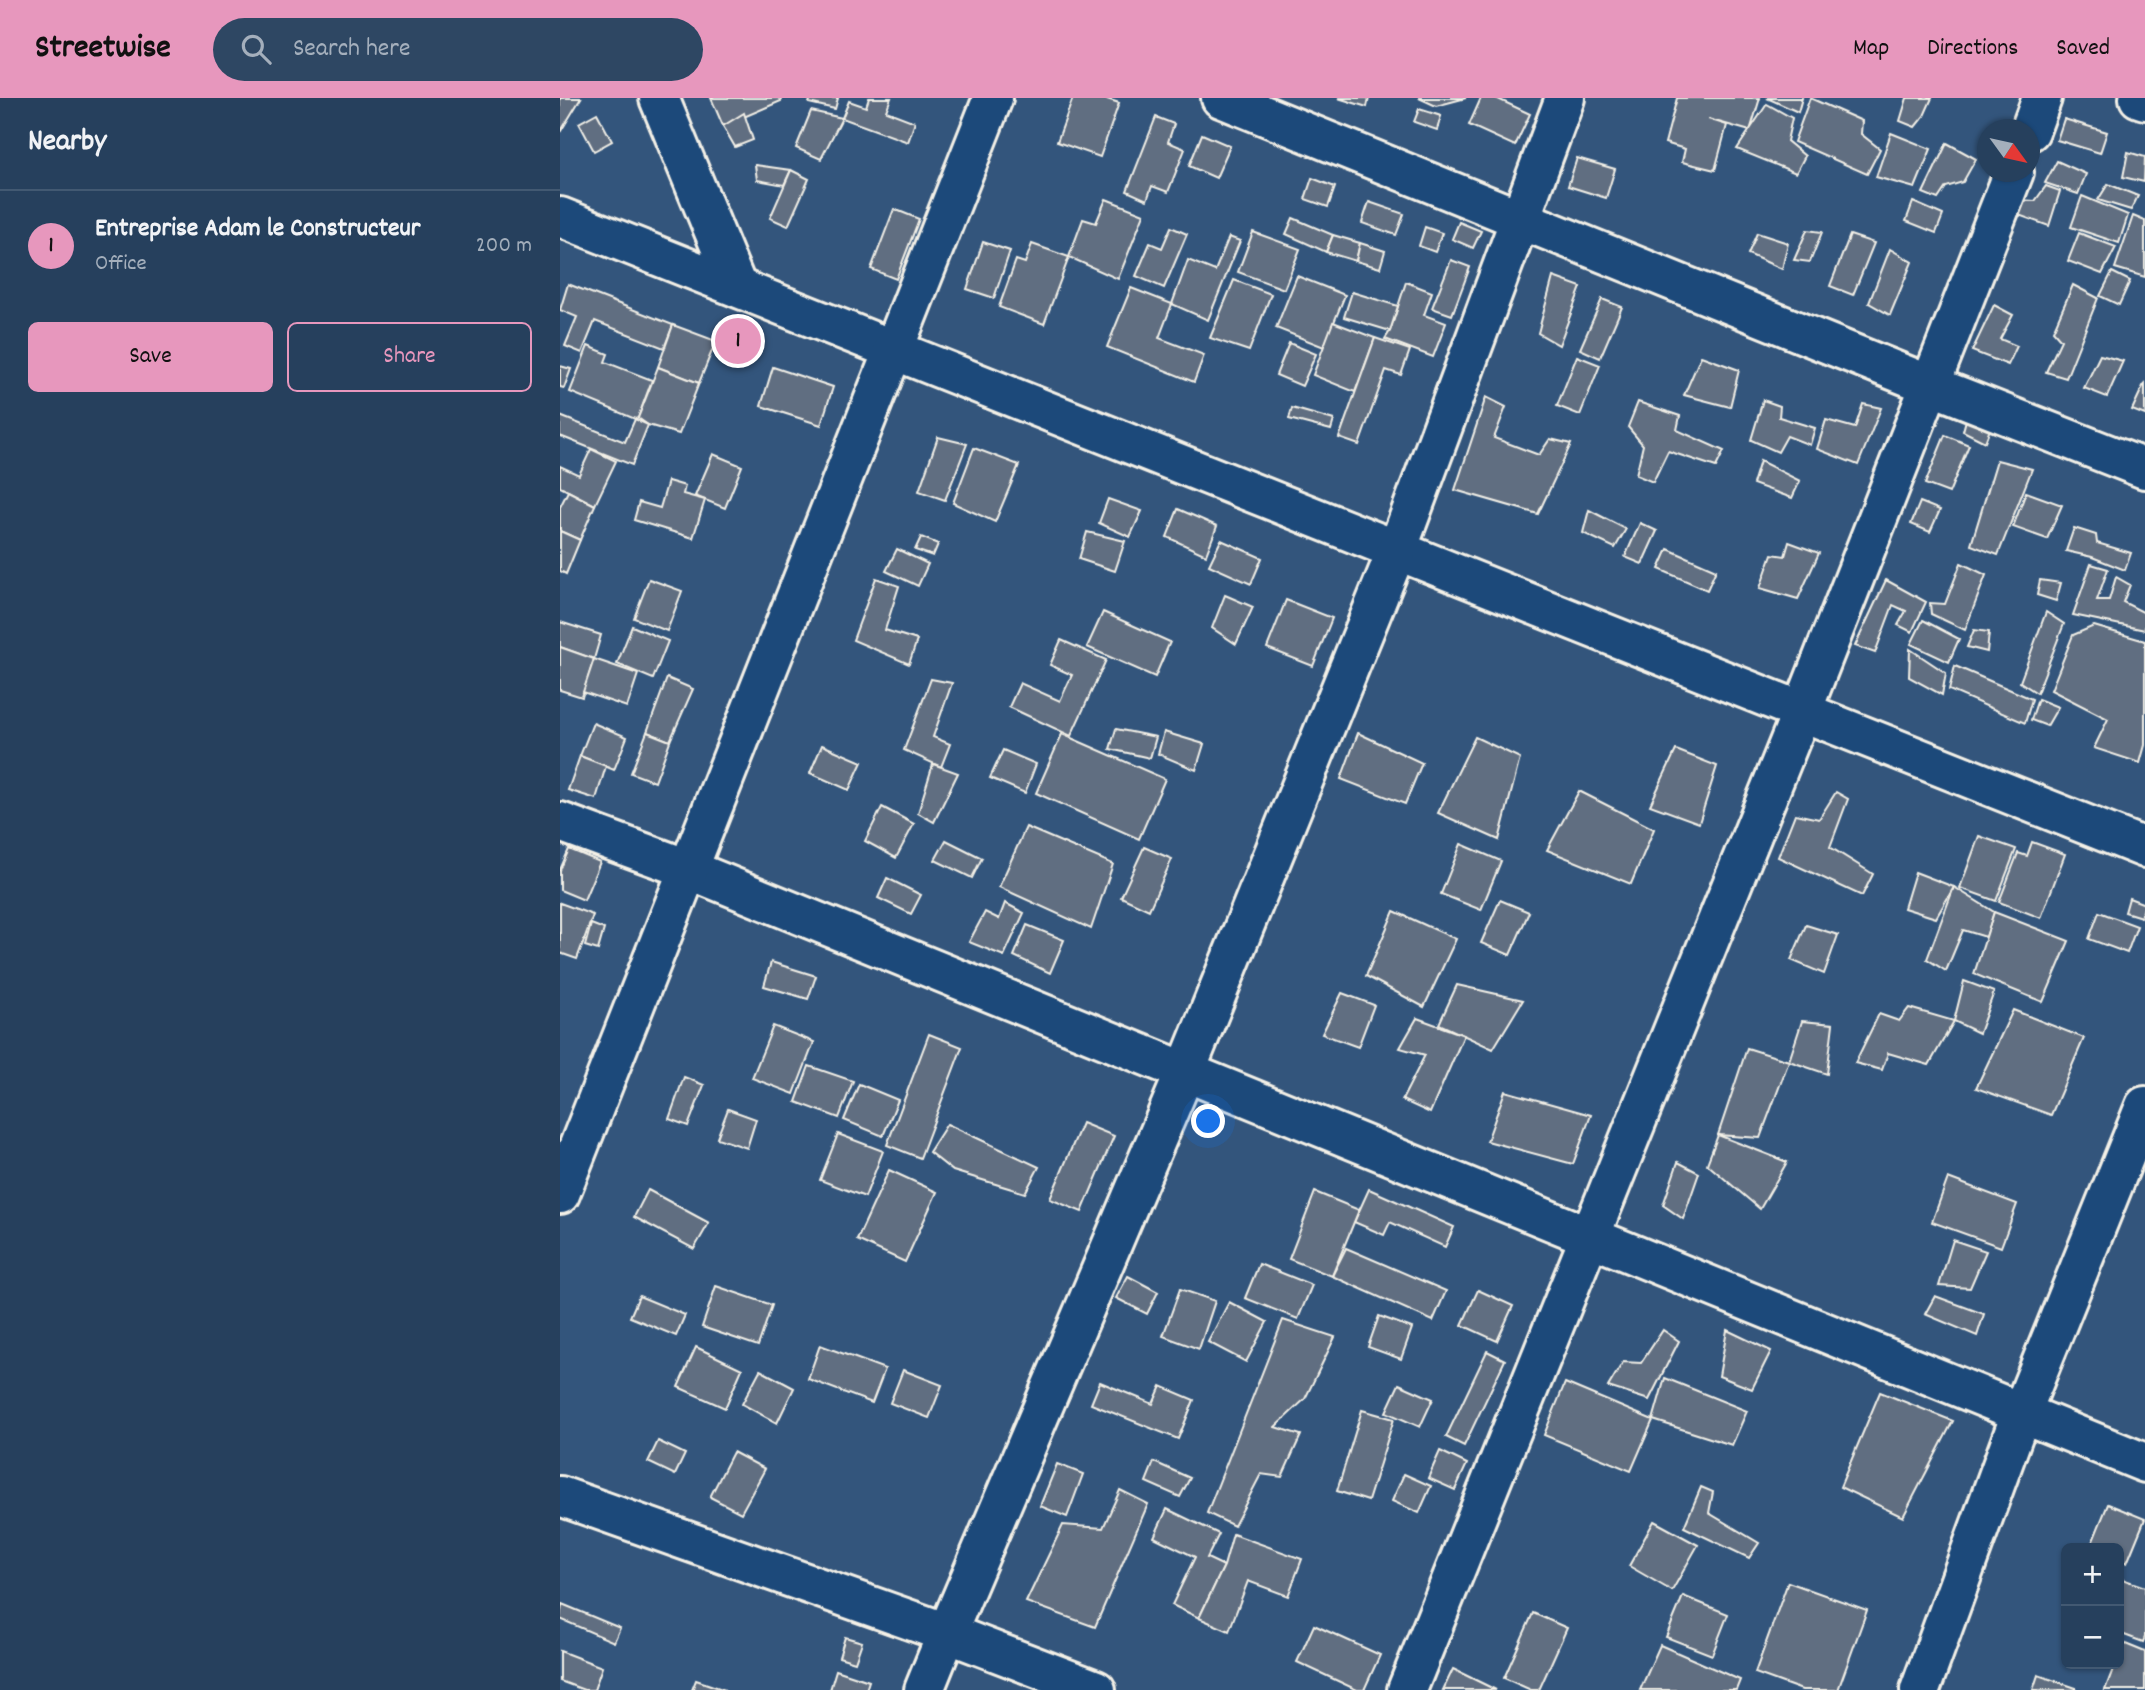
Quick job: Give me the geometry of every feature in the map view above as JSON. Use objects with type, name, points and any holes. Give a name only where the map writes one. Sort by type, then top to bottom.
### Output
[{"type":"street","points":[[659,98],[737,287]]},
{"type":"street","points":[[560,1194],[993,98]]},
{"type":"street","points":[[1221,98],[1930,386],[2145,469]]},
{"type":"street","points":[[924,1690],[1186,1070],[1397,550],[1565,98]]},
{"type":"street","points":[[2034,119],[2042,98]]},
{"type":"street","points":[[2139,98],[2145,100]]},
{"type":"street","points":[[1407,1690],[1802,711],[2010,182]]},
{"type":"street","points":[[560,217],[2145,848]]},
{"type":"street","points":[[560,822],[688,869],[1186,1070],[2145,1463]]},
{"type":"street","points":[[1920,1690],[2022,1411],[2134,1170],[2145,1106]]},
{"type":"street","points":[[560,1496],[947,1633],[1096,1690]]},
{"type":"building","points":[[560,98],[581,98],[561,131],[560,130]]},
{"type":"building","points":[[711,98],[780,98],[781,101],[723,126]]},
{"type":"building","points":[[811,98],[838,98],[835,109],[809,103]]},
{"type":"building","points":[[869,98],[891,98],[886,111],[915,122],[908,142],[842,118],[849,101],[866,107]]},
{"type":"building","points":[[1073,98],[1104,98],[1119,103],[1100,157],[1057,142]]},
{"type":"building","points":[[1338,98],[1369,98],[1367,107]]},
{"type":"building","points":[[1419,98],[1466,98],[1436,106]]},
{"type":"building","points":[[1481,98],[1496,98],[1530,114],[1515,146],[1469,125]]},
{"type":"building","points":[[1677,98],[1760,98],[1750,131],[1708,119],[1727,125],[1715,170],[1682,162],[1685,149],[1665,143]]},
{"type":"building","points":[[1767,98],[1802,98],[1798,112]]},
{"type":"building","points":[[1810,98],[1862,121],[1861,134],[1880,149],[1867,174],[1794,142]]},
{"type":"building","points":[[1907,98],[1932,98],[1924,116],[1915,127],[1900,121]]},
{"type":"building","points":[[1767,104],[1792,118],[1787,141],[1805,156],[1796,173],[1737,149]]},
{"type":"building","points":[[1419,109],[1441,116],[1437,130],[1414,122]]},
{"type":"building","points":[[811,111],[842,118],[821,159],[796,148]]},
{"type":"building","points":[[597,113],[612,141],[594,151],[579,123]]},
{"type":"building","points":[[744,113],[753,140],[735,147],[723,126]]},
{"type":"building","points":[[1156,117],[1174,124],[1168,142],[1185,149],[1168,192],[1152,186],[1147,200],[1127,191]]},
{"type":"building","points":[[2064,119],[2107,132],[2100,153],[2057,140]]},
{"type":"building","points":[[1891,133],[1931,149],[1915,188],[1876,177]]},
{"type":"building","points":[[1202,134],[1230,146],[1216,178],[1189,166]]},
{"type":"building","points":[[1947,143],[1976,159],[1963,182],[1946,187],[1938,199],[1923,193]]},
{"type":"building","points":[[2128,152],[2145,157],[2144,182],[2123,177]]},
{"type":"building","points":[[1577,158],[1615,169],[1606,198],[1568,186]]},
{"type":"building","points":[[2057,161],[2086,174],[2078,194],[2045,183]]},
{"type":"building","points":[[755,165],[791,170],[784,185],[757,180]]},
{"type":"building","points":[[791,170],[809,179],[788,226],[770,218]]},
{"type":"building","points":[[1312,178],[1335,187],[1328,207],[1305,199]]},
{"type":"building","points":[[2108,184],[2138,196],[2131,210],[2098,200]]},
{"type":"building","points":[[2046,186],[2060,191],[2049,226],[2013,213],[2018,200],[2035,201]]},
{"type":"building","points":[[2082,196],[2128,215],[2119,243],[2071,227]]},
{"type":"building","points":[[1106,199],[1144,214],[1118,279],[1069,257],[1083,219],[1096,223]]},
{"type":"building","points":[[1369,202],[1404,214],[1396,235],[1362,223]]},
{"type":"building","points":[[1913,202],[1943,215],[1936,233],[1906,221]]},
{"type":"building","points":[[894,209],[919,219],[896,279],[871,269]]},
{"type":"building","points":[[2133,216],[2145,221],[2145,277],[2115,268]]},
{"type":"building","points":[[1293,218],[1333,235],[1326,252],[1286,234]]},
{"type":"building","points":[[1459,222],[1481,231],[1473,248],[1452,239]]},
{"type":"building","points":[[1171,227],[1187,234],[1164,288],[1136,276],[1150,243],[1162,248]]},
{"type":"building","points":[[1425,227],[1442,233],[1435,252],[1419,246]]},
{"type":"building","points":[[1807,230],[1822,232],[1810,262],[1794,260]]},
{"type":"building","points":[[1253,232],[1300,249],[1284,289],[1238,272]]},
{"type":"building","points":[[1757,233],[1788,243],[1782,269],[1748,254]]},
{"type":"building","points":[[2079,233],[2116,247],[2102,274],[2068,261]]},
{"type":"building","points":[[1333,235],[1360,243],[1356,261],[1326,252]]},
{"type":"building","points":[[1850,235],[1874,243],[1853,295],[1830,286]]},
{"type":"building","points":[[1229,237],[1240,241],[1208,320],[1172,304],[1188,260],[1215,271]]},
{"type":"building","points":[[983,242],[1010,251],[994,298],[967,289]]},
{"type":"building","points":[[1360,243],[1385,251],[1380,268],[1356,261]]},
{"type":"building","points":[[1032,244],[1069,257],[1044,324],[999,307],[1016,260],[1025,263]]},
{"type":"building","points":[[1890,249],[1912,262],[1890,315],[1869,303]]},
{"type":"building","points":[[1451,260],[1470,267],[1452,315],[1432,308]]},
{"type":"building","points":[[2112,272],[2130,281],[2119,305],[2100,296]]},
{"type":"building","points":[[1297,276],[1345,295],[1324,347],[1276,328]]},
{"type":"building","points":[[1553,277],[1581,287],[1559,345],[1538,333]]},
{"type":"building","points":[[1234,280],[1271,294],[1249,351],[1210,338]]},
{"type":"building","points":[[1406,282],[1432,292],[1424,315],[1446,323],[1433,357],[1385,339]]},
{"type":"building","points":[[568,284],[673,325],[664,348],[595,321],[582,353],[565,346],[577,317],[560,310]]},
{"type":"building","points":[[2073,285],[2098,298],[2066,378],[2046,372],[2061,340],[2053,331]]},
{"type":"building","points":[[1131,288],[1172,304],[1159,338],[1204,355],[1194,382],[1107,347]]},
{"type":"building","points":[[1352,292],[1398,306],[1390,331],[1344,317]]},
{"type":"building","points":[[1602,299],[1622,307],[1600,358],[1580,349]]},
{"type":"building","points":[[1994,305],[2013,315],[2000,339],[2017,346],[2008,365],[1972,351]]},
{"type":"building","points":[[1333,322],[1375,338],[1355,392],[1313,375]]},
{"type":"building","points":[[673,325],[716,341],[699,383],[658,367]]},
{"type":"building","points":[[1375,338],[1410,350],[1401,375],[1386,370],[1359,445],[1339,438]]},
{"type":"building","points":[[1289,343],[1316,354],[1302,386],[1276,375]]},
{"type":"building","points":[[588,346],[608,354],[605,362],[652,380],[638,418],[570,392]]},
{"type":"building","points":[[2100,355],[2123,361],[2107,397],[2084,388]]},
{"type":"building","points":[[1577,356],[1600,365],[1580,415],[1557,406]]},
{"type":"building","points":[[1701,356],[1739,370],[1730,407],[1684,395]]},
{"type":"building","points":[[560,366],[571,369],[564,388],[560,387]]},
{"type":"building","points":[[658,367],[699,383],[679,434],[648,425],[638,418]]},
{"type":"building","points":[[773,367],[833,387],[821,425],[761,406]]},
{"type":"building","points":[[2145,382],[2145,415],[2132,410]]},
{"type":"building","points":[[1486,397],[1506,407],[1494,438],[1539,455],[1550,439],[1571,444],[1538,514],[1455,490]]},
{"type":"building","points":[[1763,400],[1780,406],[1779,417],[1815,428],[1810,445],[1787,436],[1778,452],[1751,440]]},
{"type":"building","points":[[1638,402],[1680,416],[1677,430],[1724,451],[1716,467],[1668,451],[1653,482],[1636,475],[1643,445],[1628,427]]},
{"type":"building","points":[[1863,404],[1881,408],[1858,465],[1817,449],[1826,420],[1855,428]]},
{"type":"building","points":[[1292,408],[1334,420],[1331,430],[1289,419]]},
{"type":"building","points":[[560,416],[625,442],[635,419],[648,425],[632,465],[560,436]]},
{"type":"building","points":[[1967,416],[1992,424],[1985,442],[1963,431]]},
{"type":"building","points":[[1945,435],[1969,445],[1949,493],[1925,484]]},
{"type":"building","points":[[938,437],[967,444],[945,500],[919,491]]},
{"type":"building","points":[[974,448],[1019,465],[995,522],[953,503]]},
{"type":"building","points":[[591,449],[616,461],[595,505],[560,487],[560,466],[579,475]]},
{"type":"building","points":[[713,454],[742,466],[725,508],[695,496]]},
{"type":"building","points":[[1997,460],[2032,469],[1998,555],[1971,545]]},
{"type":"building","points":[[1760,461],[1800,481],[1792,498],[1753,484]]},
{"type":"building","points":[[668,481],[685,486],[683,494],[705,500],[693,538],[634,520],[639,502],[660,508]]},
{"type":"building","points":[[568,491],[595,505],[580,540],[560,531],[560,507]]},
{"type":"building","points":[[2026,492],[2062,505],[2047,539],[2013,527]]},
{"type":"building","points":[[1108,499],[1142,511],[1130,537],[1099,523]]},
{"type":"building","points":[[1920,502],[1940,510],[1930,532],[1911,524]]},
{"type":"building","points":[[1178,509],[1217,526],[1206,555],[1167,537]]},
{"type":"building","points":[[1589,510],[1626,529],[1615,548],[1583,533]]},
{"type":"building","points":[[1640,523],[1657,531],[1642,564],[1625,557]]},
{"type":"building","points":[[2074,528],[2096,535],[2097,543],[2131,553],[2125,570],[2092,557],[2066,551]]},
{"type":"building","points":[[560,531],[580,540],[566,574],[560,571]]},
{"type":"building","points":[[1087,532],[1125,541],[1115,571],[1079,559]]},
{"type":"building","points":[[921,537],[938,544],[933,556],[915,550]]},
{"type":"building","points":[[1221,540],[1262,558],[1251,584],[1209,565]]},
{"type":"building","points":[[1789,542],[1819,553],[1798,599],[1760,588],[1772,554],[1785,556]]},
{"type":"building","points":[[897,549],[928,564],[918,586],[886,571]]},
{"type":"building","points":[[1668,549],[1716,570],[1707,590],[1659,569]]},
{"type":"building","points":[[1961,563],[1986,575],[1965,630],[1931,614],[1930,603],[1945,604]]},
{"type":"building","points":[[2091,564],[2108,569],[2097,600],[2109,600],[2116,577],[2130,585],[2123,602],[2145,613],[2145,630],[2073,615]]},
{"type":"building","points":[[876,578],[899,586],[885,630],[917,640],[909,664],[853,640]]},
{"type":"building","points":[[649,579],[682,591],[667,631],[634,618]]},
{"type":"building","points":[[1886,580],[1926,602],[1912,632],[1898,625],[1906,611],[1893,605],[1875,653],[1855,646]]},
{"type":"building","points":[[2040,580],[2061,583],[2056,601],[2037,595]]},
{"type":"building","points":[[1225,595],[1253,607],[1236,644],[1212,628]]},
{"type":"building","points":[[1286,600],[1332,618],[1313,666],[1267,648]]},
{"type":"building","points":[[1103,612],[1170,642],[1155,677],[1087,647]]},
{"type":"building","points":[[2046,612],[2064,624],[2037,693],[2020,682]]},
{"type":"building","points":[[1923,620],[1959,639],[1949,662],[1911,644]]},
{"type":"building","points":[[560,622],[601,635],[594,659],[560,647]]},
{"type":"building","points":[[632,626],[668,641],[653,679],[617,664]]},
{"type":"building","points":[[2094,626],[2145,641],[2145,745],[2140,763],[2094,748],[2108,719],[2051,690],[2073,635]]},
{"type":"building","points":[[1974,630],[1989,632],[1987,652],[1967,647]]},
{"type":"building","points":[[1061,640],[1106,660],[1071,736],[1009,707],[1020,683],[1060,701],[1072,675],[1050,665]]},
{"type":"building","points":[[560,647],[594,659],[582,697],[560,690]]},
{"type":"building","points":[[1910,649],[1946,673],[1942,695],[1909,677]]},
{"type":"building","points":[[594,659],[638,674],[627,707],[583,692]]},
{"type":"building","points":[[1955,666],[2032,699],[2025,723],[1949,690]]},
{"type":"building","points":[[667,678],[693,689],[670,741],[647,732]]},
{"type":"building","points":[[931,679],[952,683],[933,737],[950,744],[941,767],[904,750]]},
{"type":"building","points":[[2038,699],[2058,707],[2047,726],[2031,720]]},
{"type":"building","points":[[593,723],[627,737],[614,770],[580,756]]},
{"type":"building","points":[[1116,729],[1156,737],[1150,758],[1110,749]]},
{"type":"building","points":[[647,732],[670,741],[655,782],[631,773]]},
{"type":"building","points":[[1164,732],[1204,744],[1196,770],[1158,754]]},
{"type":"building","points":[[1358,733],[1422,763],[1405,804],[1341,779]]},
{"type":"building","points":[[1062,734],[1165,779],[1139,839],[1036,793]]},
{"type":"building","points":[[1475,737],[1520,758],[1499,840],[1438,813]]},
{"type":"building","points":[[822,745],[862,762],[849,790],[810,773]]},
{"type":"building","points":[[1003,750],[1036,764],[1025,793],[990,778]]},
{"type":"building","points":[[1676,750],[1717,766],[1699,823],[1650,805]]},
{"type":"building","points":[[580,756],[606,766],[596,799],[568,790]]},
{"type":"building","points":[[933,764],[958,773],[934,822],[918,813]]},
{"type":"building","points":[[1579,791],[1654,829],[1631,884],[1547,850]]},
{"type":"building","points":[[1836,792],[1848,799],[1830,847],[1873,874],[1862,896],[1778,857],[1795,814],[1819,819]]},
{"type":"building","points":[[882,807],[914,824],[896,858],[865,841]]},
{"type":"building","points":[[1026,827],[1113,864],[1091,929],[999,887]]},
{"type":"building","points":[[1979,836],[2016,849],[1996,901],[1960,888]]},
{"type":"building","points":[[946,840],[982,858],[972,878],[935,860]]},
{"type":"building","points":[[2032,842],[2065,854],[2041,918],[1999,902],[2018,853],[2027,856]]},
{"type":"building","points":[[1461,844],[1501,861],[1481,910],[1441,894]]},
{"type":"building","points":[[1144,847],[1172,859],[1149,910],[1121,897]]},
{"type":"building","points":[[569,849],[600,862],[584,900],[560,890],[560,870]]},
{"type":"building","points":[[1915,872],[1954,887],[1936,918],[1904,908]]},
{"type":"building","points":[[887,878],[921,895],[911,914],[878,898]]},
{"type":"building","points":[[1954,887],[1994,912],[1986,937],[1963,930],[1946,971],[1927,959]]},
{"type":"building","points":[[2129,898],[2145,904],[2141,917],[2125,912]]},
{"type":"building","points":[[1500,900],[1529,912],[1510,955],[1481,943]]},
{"type":"building","points":[[560,903],[593,915],[577,959],[560,953]]},
{"type":"building","points":[[1005,903],[1024,913],[1004,956],[969,942],[985,912],[999,919]]},
{"type":"building","points":[[1394,911],[1456,939],[1424,1007],[1366,976]]},
{"type":"building","points":[[1994,912],[2069,941],[2043,1002],[1974,974]]},
{"type":"building","points":[[2099,912],[2137,926],[2127,953],[2089,939]]},
{"type":"building","points":[[591,924],[604,929],[598,950],[585,946]]},
{"type":"building","points":[[1027,925],[1064,940],[1050,973],[1014,956]]},
{"type":"building","points":[[1806,925],[1838,935],[1824,974],[1791,960]]},
{"type":"building","points":[[771,962],[816,976],[808,999],[764,986]]},
{"type":"building","points":[[1964,981],[1994,992],[1979,1033],[1954,1021]]},
{"type":"building","points":[[1457,985],[1523,1000],[1493,1049],[1439,1024]]},
{"type":"building","points":[[1342,993],[1374,1005],[1358,1047],[1322,1034]]},
{"type":"building","points":[[1909,1008],[1954,1021],[1929,1065],[1888,1053],[1882,1070],[1855,1063],[1879,1014],[1899,1021]]},
{"type":"building","points":[[2013,1010],[2084,1038],[2051,1115],[1976,1088]]},
{"type":"building","points":[[1417,1018],[1464,1035],[1430,1113],[1402,1100],[1425,1055],[1400,1048]]},
{"type":"building","points":[[1802,1021],[1833,1024],[1827,1074],[1789,1061]]},
{"type":"building","points":[[773,1026],[814,1042],[794,1094],[752,1078]]},
{"type":"building","points":[[929,1034],[962,1047],[920,1158],[887,1145]]},
{"type":"building","points":[[1747,1048],[1789,1061],[1760,1138],[1718,1135]]},
{"type":"building","points":[[809,1066],[853,1081],[839,1118],[796,1102]]},
{"type":"building","points":[[684,1077],[704,1085],[688,1126],[669,1119]]},
{"type":"building","points":[[859,1084],[898,1100],[883,1136],[844,1120]]},
{"type":"building","points":[[1505,1091],[1591,1115],[1573,1164],[1487,1141]]},
{"type":"building","points":[[728,1109],[756,1119],[747,1148],[717,1138]]},
{"type":"building","points":[[1082,1123],[1114,1136],[1082,1212],[1050,1199]]},
{"type":"building","points":[[947,1124],[1039,1167],[1025,1193],[953,1171],[929,1152]]},
{"type":"building","points":[[838,1134],[883,1151],[865,1197],[820,1180]]},
{"type":"building","points":[[1718,1135],[1787,1162],[1760,1209],[1707,1164]]},
{"type":"building","points":[[1678,1162],[1699,1173],[1683,1219],[1663,1205]]},
{"type":"building","points":[[889,1170],[937,1192],[905,1262],[857,1240]]},
{"type":"building","points":[[1948,1178],[2017,1204],[2001,1247],[1932,1222]]},
{"type":"building","points":[[1369,1189],[1454,1227],[1445,1247],[1390,1222],[1384,1235],[1354,1222]]},
{"type":"building","points":[[648,1190],[709,1223],[694,1249],[634,1217]]},
{"type":"building","points":[[1315,1192],[1359,1210],[1332,1276],[1289,1259]]},
{"type":"building","points":[[1953,1240],[1986,1251],[1970,1288],[1939,1286]]},
{"type":"building","points":[[1346,1248],[1446,1291],[1433,1321],[1332,1276]]},
{"type":"building","points":[[1259,1264],[1312,1285],[1298,1319],[1245,1298]]},
{"type":"building","points":[[1128,1276],[1158,1292],[1147,1314],[1116,1298]]},
{"type":"building","points":[[716,1286],[772,1305],[758,1346],[702,1327]]},
{"type":"building","points":[[1180,1289],[1215,1301],[1199,1349],[1163,1336]]},
{"type":"building","points":[[1478,1290],[1513,1306],[1497,1341],[1462,1325]]},
{"type":"building","points":[[639,1296],[685,1315],[676,1336],[630,1317]]},
{"type":"building","points":[[1935,1296],[1984,1314],[1977,1336],[1925,1314]]},
{"type":"building","points":[[1229,1302],[1267,1322],[1246,1362],[1208,1342]]},
{"type":"building","points":[[1379,1316],[1412,1328],[1401,1359],[1368,1347]]},
{"type":"building","points":[[1283,1320],[1335,1337],[1305,1399],[1275,1427],[1301,1435],[1282,1477],[1261,1474],[1234,1526],[1207,1513]]},
{"type":"building","points":[[1663,1330],[1679,1341],[1649,1400],[1608,1387],[1623,1362],[1641,1363]]},
{"type":"building","points":[[1727,1330],[1771,1351],[1752,1389],[1719,1376]]},
{"type":"building","points":[[820,1345],[885,1369],[872,1403],[808,1379]]},
{"type":"building","points":[[696,1347],[742,1369],[725,1408],[678,1387]]},
{"type":"building","points":[[1487,1351],[1505,1360],[1464,1446],[1446,1437]]},
{"type":"building","points":[[760,1370],[794,1388],[777,1423],[742,1404]]},
{"type":"building","points":[[903,1370],[942,1385],[929,1418],[890,1403]]},
{"type":"building","points":[[1665,1378],[1747,1411],[1732,1445],[1653,1420]]},
{"type":"building","points":[[1100,1382],[1153,1404],[1161,1386],[1194,1400],[1178,1439],[1091,1404]]},
{"type":"building","points":[[1565,1383],[1653,1420],[1631,1471],[1544,1435]]},
{"type":"building","points":[[1399,1384],[1433,1399],[1420,1427],[1386,1412]]},
{"type":"building","points":[[1880,1392],[1953,1421],[1903,1517],[1840,1487]]},
{"type":"building","points":[[1362,1410],[1394,1419],[1368,1501],[1337,1491]]},
{"type":"building","points":[[658,1441],[685,1454],[675,1475],[648,1462]]},
{"type":"building","points":[[1440,1451],[1467,1464],[1455,1490],[1428,1478]]},
{"type":"building","points":[[733,1452],[765,1469],[741,1513],[710,1497]]},
{"type":"building","points":[[1154,1462],[1190,1478],[1180,1497],[1146,1482]]},
{"type":"building","points":[[1057,1464],[1083,1474],[1067,1517],[1040,1506]]},
{"type":"building","points":[[1404,1474],[1431,1486],[1419,1513],[1392,1501]]},
{"type":"building","points":[[1701,1487],[1713,1492],[1709,1513],[1759,1543],[1749,1558],[1684,1527]]},
{"type":"building","points":[[1120,1490],[1148,1504],[1095,1627],[1026,1602],[1063,1525],[1103,1528]]},
{"type":"building","points":[[2108,1504],[2145,1519],[2127,1563],[2124,1562],[2124,1543],[2092,1543]]},
{"type":"building","points":[[1167,1509],[1219,1534],[1207,1558],[1224,1566],[1199,1618],[1172,1605],[1195,1557],[1154,1537]]},
{"type":"building","points":[[1654,1521],[1698,1545],[1672,1591],[1629,1566]]},
{"type":"building","points":[[1233,1534],[1302,1559],[1288,1596],[1248,1581],[1229,1631],[1199,1618],[1224,1566]]},
{"type":"building","points":[[2124,1580],[2145,1587],[2143,1642],[2124,1635]]},
{"type":"building","points":[[1788,1582],[1867,1610],[1838,1690],[1802,1690],[1755,1673]]},
{"type":"building","points":[[1683,1596],[1728,1614],[1712,1655],[1666,1637]]},
{"type":"building","points":[[562,1604],[620,1628],[614,1642],[560,1619]]},
{"type":"building","points":[[1533,1613],[1567,1628],[1539,1690],[1531,1690],[1504,1678]]},
{"type":"building","points":[[1314,1625],[1380,1655],[1364,1690],[1357,1690],[1297,1662]]},
{"type":"building","points":[[845,1637],[862,1642],[855,1662],[839,1657]]},
{"type":"building","points":[[2124,1643],[2145,1652],[2145,1690],[2105,1690],[2113,1669],[2124,1669]]},
{"type":"building","points":[[1660,1645],[1740,1680],[1736,1690],[1640,1690]]},
{"type":"building","points":[[560,1651],[602,1667],[594,1690],[584,1690],[560,1681]]},
{"type":"building","points":[[1453,1669],[1496,1690],[1443,1690]]},
{"type":"building","points":[[836,1670],[869,1681],[866,1690],[830,1690]]},
{"type":"building","points":[[2038,1675],[2076,1688],[2076,1690],[2033,1690]]},
{"type":"building","points":[[696,1680],[725,1690],[692,1690]]},
{"type":"place","name":"Entreprise Adam le Constructeur","points":[[738,341]]}]
